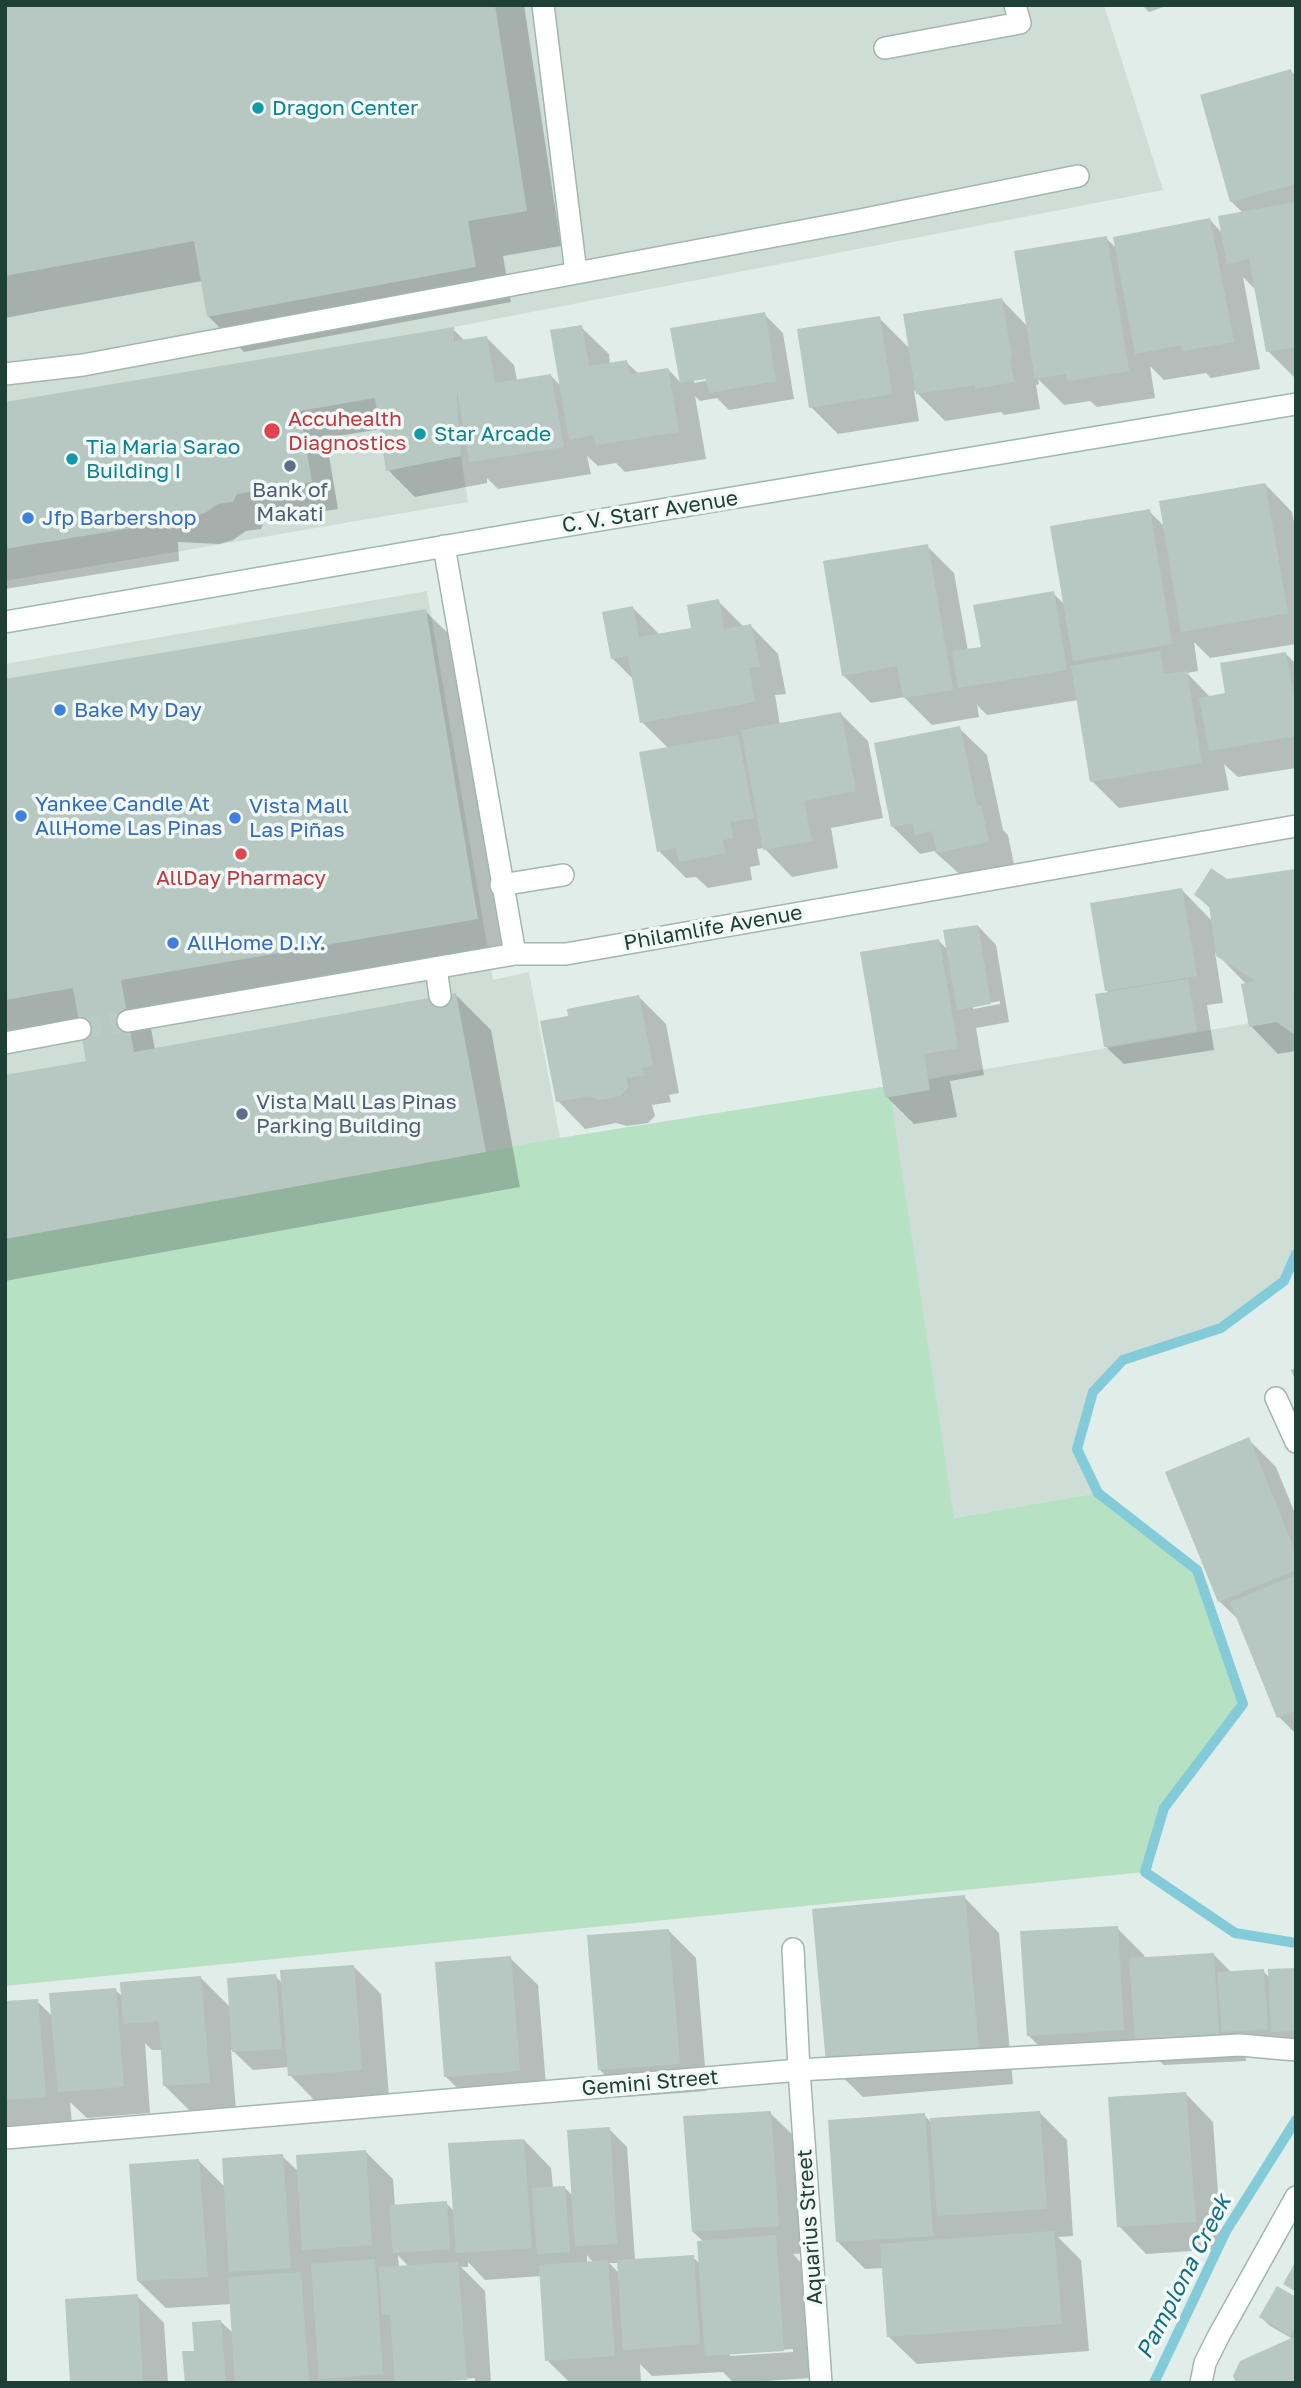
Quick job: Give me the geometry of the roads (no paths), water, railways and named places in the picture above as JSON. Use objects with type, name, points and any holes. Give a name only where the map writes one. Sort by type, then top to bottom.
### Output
[{"type":"street","points":[[543,5],[576,273]]},
{"type":"street","points":[[885,48],[1020,23],[1015,5]]},
{"type":"street","points":[[5,374],[83,365],[850,222],[1078,176]]},
{"type":"street","name":"C. V. Starr Avenue","points":[[5,622],[1296,404]]},
{"type":"street","points":[[444,546],[515,954]]},
{"type":"street","name":"Philamlife Avenue","points":[[128,1021],[515,954],[566,954],[1296,826]]},
{"type":"street","points":[[501,885],[564,875]]},
{"type":"street","points":[[436,968],[440,996]]},
{"type":"street","points":[[5,1043],[80,1029]]},
{"type":"street","points":[[1276,1398],[1296,1443]]},
{"type":"street","name":"Aquarius Street","points":[[793,1949],[821,2383]]},
{"type":"street","name":"Gemini Street","points":[[5,2138],[799,2070],[1240,2045],[1296,2050]]},
{"type":"street","points":[[1201,2383],[1205,2363],[1217,2337],[1296,2197]]},
{"type":"waterway","name":"Pamplona Creek","points":[[1296,1254],[1284,1281],[1221,1328],[1123,1360],[1093,1392],[1077,1449],[1098,1493],[1197,1570],[1243,1704],[1164,1808],[1145,1872],[1235,1933],[1296,1943]]},
{"type":"waterway","name":"Pamplona Creek","points":[[1154,2383],[1226,2231],[1296,2120]]},
{"type":"tunnel","points":[[80,1029],[128,1021]]},
{"type":"place","name":"Dragon Center","points":[[258,108]]},
{"type":"place","name":"Accuhealth Diagnostics","points":[[272,431]]},
{"type":"place","name":"Star Arcade","points":[[420,434]]},
{"type":"place","name":"Tia Maria Sarao Building I","points":[[72,459]]},
{"type":"place","name":"Bank of Makati","points":[[290,466]]},
{"type":"place","name":"Jfp Barbershop","points":[[28,518]]},
{"type":"place","name":"Bake My Day","points":[[60,710]]},
{"type":"place","name":"Yankee Candle At AllHome Las Pinas","points":[[21,816]]},
{"type":"place","name":"Vista Mall Las Piñas","points":[[235,818]]},
{"type":"place","name":"AllDay Pharmacy","points":[[241,854]]},
{"type":"place","name":"AllHome D.I.Y.","points":[[173,943]]},
{"type":"place","name":"Vista Mall Las Pinas Parking Building","points":[[242,1114]]}]
